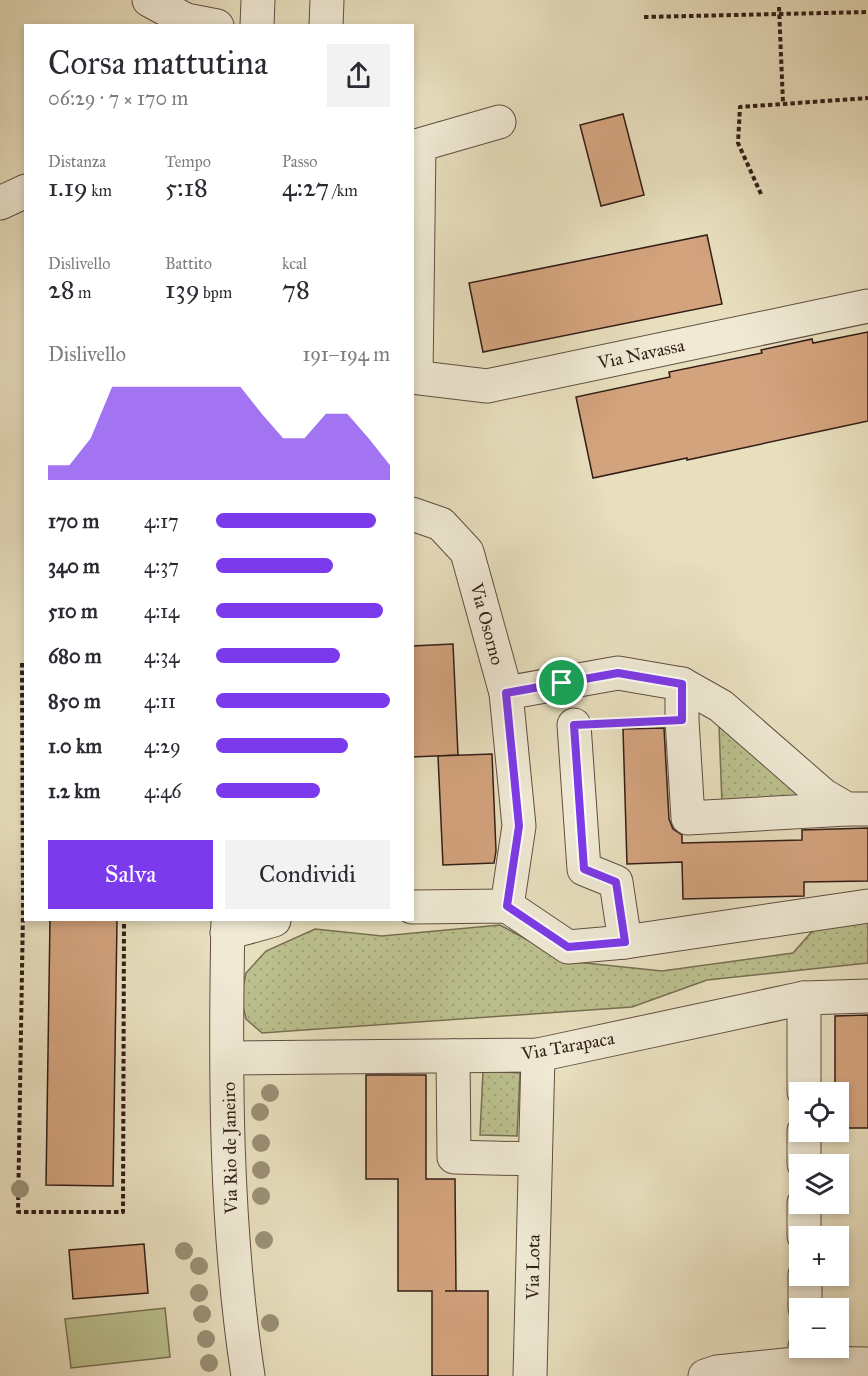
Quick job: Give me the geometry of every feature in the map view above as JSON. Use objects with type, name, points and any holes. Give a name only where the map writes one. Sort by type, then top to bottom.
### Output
[{"type":"street","points":[[149,0],[186,20],[207,24]]},
{"type":"street","points":[[257,24],[258,0]]},
{"type":"street","points":[[326,24],[327,0]]},
{"type":"street","points":[[414,377],[419,145],[498,122]]},
{"type":"street","points":[[0,203],[24,192]]},
{"type":"street","name":"Via Navassa","points":[[414,377],[487,386],[868,306]]},
{"type":"street","name":"Via Osorno","points":[[414,515],[441,524],[468,552],[506,693],[519,826],[507,906]]},
{"type":"street","points":[[506,693],[618,673],[682,684],[721,706],[823,795],[857,809]]},
{"type":"street","points":[[682,684],[688,818],[857,809]]},
{"type":"street","points":[[574,725],[584,869],[616,882],[625,942]]},
{"type":"street","points":[[414,907],[507,906],[568,947],[625,942],[868,906]]},
{"type":"street","points":[[227,926],[266,921]]},
{"type":"street","name":"Via Rio de Janeiro","points":[[227,926],[228,1176],[238,1309],[248,1376]]},
{"type":"street","name":"Via Tarapaca","points":[[228,1058],[538,1055],[804,998],[868,996]]},
{"type":"street","points":[[804,998],[804,1082]]},
{"type":"street","name":"Via Lota","points":[[530,1376],[538,1055]]},
{"type":"street","points":[[453,1056],[454,1157],[535,1159]]},
{"type":"street","points":[[705,1376],[789,1358]]},
{"type":"street","points":[[826,1358],[868,1364]]},
{"type":"path","points":[[779,7],[783,103]]},
{"type":"path","points":[[644,17],[868,12]]},
{"type":"path","points":[[761,194],[738,143],[740,107],[868,98]]},
{"type":"path","points":[[22,663],[18,1212],[123,1212],[124,921]]},
{"type":"path","points":[[574,725],[682,720]]},
{"type":"green space","points":[[719,726],[802,797],[722,804]]},
{"type":"green space","points":[[868,921],[868,963],[707,980],[632,1007],[262,1033],[246,1019],[241,997],[246,973],[266,951],[315,929],[382,936],[500,925],[566,961],[662,971],[793,953],[816,927]]},
{"type":"green space","points":[[483,1071],[520,1073],[517,1136],[480,1135]]},
{"type":"green space","points":[[165,1308],[170,1357],[71,1368],[65,1319]]},
{"type":"building","points":[[623,114],[644,195],[601,206],[580,125]]},
{"type":"building","points":[[707,235],[722,304],[483,352],[469,283]]},
{"type":"building","points":[[868,332],[868,421],[593,478],[576,397],[670,377],[669,372],[762,353],[761,350],[812,339],[813,343]]},
{"type":"building","points":[[453,644],[458,755],[414,757],[414,646]]},
{"type":"building","points":[[664,728],[669,819],[673,829],[682,835],[682,843],[802,840],[802,830],[868,828],[868,881],[804,882],[804,896],[683,899],[682,862],[627,864],[623,729]]},
{"type":"building","points":[[492,754],[496,851],[494,863],[443,865],[438,756]]},
{"type":"building","points":[[50,921],[117,921],[113,1186],[46,1185]]},
{"type":"building","points":[[868,1015],[868,1128],[849,1128],[849,1082],[835,1082],[835,1016]]},
{"type":"building","points":[[366,1075],[426,1075],[426,1179],[455,1179],[456,1291],[488,1291],[488,1376],[432,1376],[432,1291],[398,1291],[398,1179],[366,1179]]},
{"type":"building","points":[[144,1244],[148,1293],[73,1299],[69,1250]]},
{"type":"route","points":[[618,673],[682,684],[682,720],[574,725],[584,869],[616,882],[625,942],[568,947],[507,906],[519,826],[506,693],[562,683],[618,673]]}]
